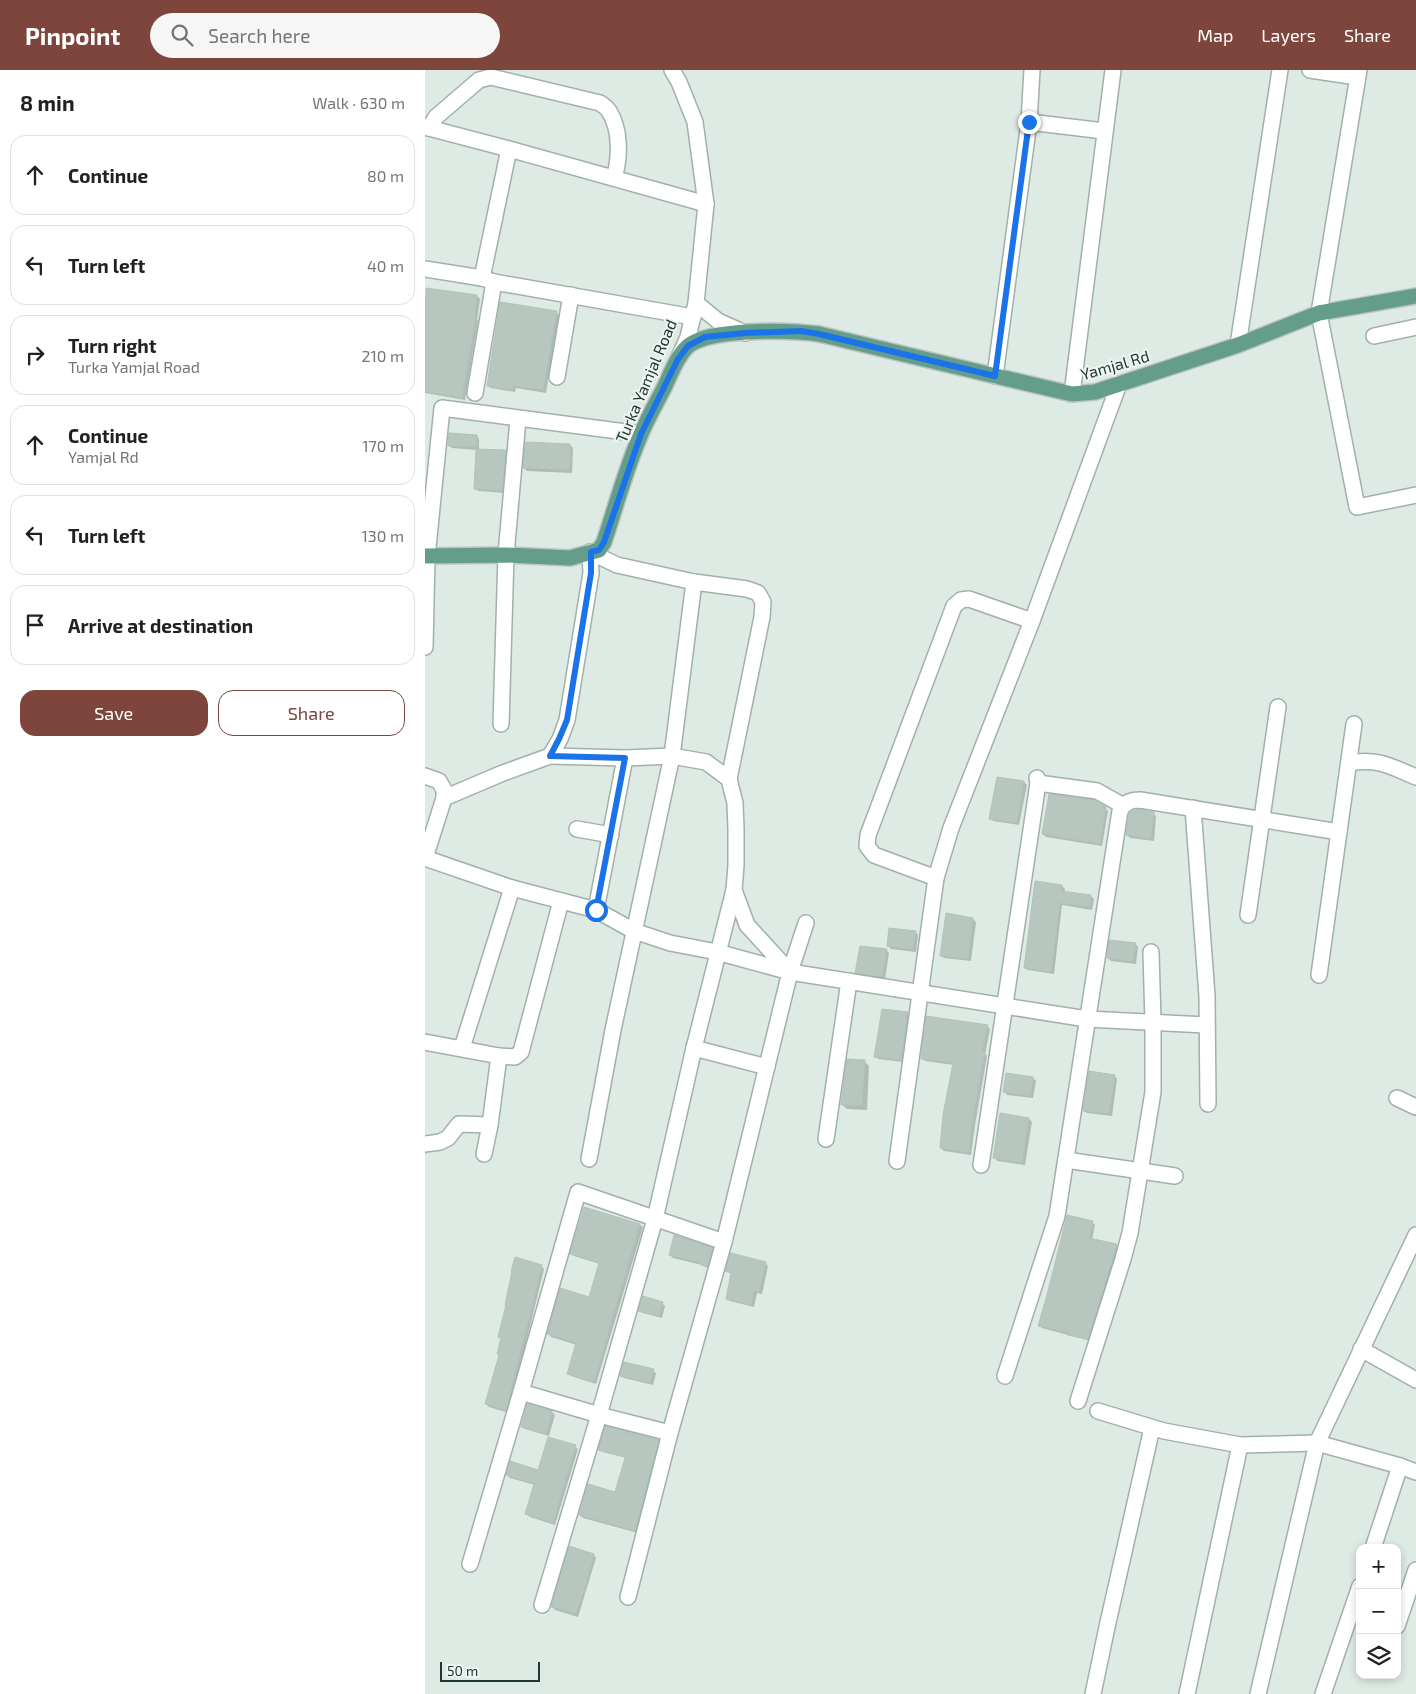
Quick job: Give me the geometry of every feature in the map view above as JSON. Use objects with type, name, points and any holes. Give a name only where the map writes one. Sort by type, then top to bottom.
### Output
[{"type":"main road","name":"Yamjal Rd","points":[[678,359],[688,346],[705,337],[801,331],[1072,394],[1095,392],[1238,345],[1319,313],[1416,296]]},
{"type":"main road","name":"Turka Yamjal Road","points":[[591,552],[599,550],[604,542],[641,434],[678,359]]},
{"type":"main road","points":[[426,557],[506,555],[570,558],[583,556],[591,552]]},
{"type":"street","name":"Turka Yamjal Road","points":[[672,70],[679,82],[695,122],[706,204],[694,310],[688,337],[678,359]]},
{"type":"street","points":[[995,376],[1029,122],[1032,70]]},
{"type":"street","points":[[1072,394],[1113,70]]},
{"type":"street","points":[[1238,345],[1280,70]]},
{"type":"street","points":[[1310,70],[1358,73],[1319,313],[1357,507],[1416,495]]},
{"type":"street","points":[[614,178],[618,163],[617,130],[609,110],[600,102],[491,77],[479,80],[436,117],[427,128],[706,204]]},
{"type":"street","points":[[1029,122],[1104,131]]},
{"type":"street","points":[[475,393],[488,280],[509,149]]},
{"type":"street","points":[[425,269],[571,295],[694,310],[745,333]]},
{"type":"street","points":[[557,377],[571,295]]},
{"type":"street","points":[[1374,336],[1416,327]]},
{"type":"street","points":[[897,1161],[936,878],[951,828],[1032,621],[1119,384]]},
{"type":"street","points":[[425,647],[426,557],[442,408],[641,434]]},
{"type":"street","points":[[501,724],[506,555],[519,419]]},
{"type":"street","points":[[542,1605],[599,1416],[655,1219],[717,952],[734,890],[736,865],[735,803],[729,779],[762,617],[763,602],[758,593],[747,589],[694,582],[617,565],[591,552],[591,573],[567,720],[550,756]]},
{"type":"street","points":[[589,1159],[613,1030],[672,756],[694,582]]},
{"type":"street","points":[[936,878],[874,854],[867,846],[868,835],[954,606],[961,600],[969,599],[1032,621]]},
{"type":"street","points":[[1248,914],[1279,707]]},
{"type":"street","points":[[1319,975],[1354,724]]},
{"type":"street","points":[[443,798],[550,756],[625,758],[672,756],[706,762],[729,779]]},
{"type":"street","points":[[596,910],[625,758]]},
{"type":"street","points":[[1349,763],[1367,760],[1385,764],[1416,777]]},
{"type":"street","points":[[425,776],[439,781],[443,790],[443,798],[425,858],[512,888],[596,910],[634,931],[670,943],[717,952],[789,972],[1087,1019],[1207,1025]]},
{"type":"street","points":[[981,1165],[1037,780],[1097,791],[1122,805]]},
{"type":"street","points":[[1005,1376],[1057,1216],[1122,805],[1130,800],[1140,800],[1339,832]]},
{"type":"street","points":[[1193,808],[1207,996],[1208,1104]]},
{"type":"street","points":[[577,829],[611,835]]},
{"type":"street","points":[[462,1048],[512,888]]},
{"type":"street","points":[[734,890],[747,925],[789,972]]},
{"type":"street","points":[[425,1042],[499,1056],[515,1057],[521,1052],[561,901]]},
{"type":"street","points":[[628,1597],[670,1433],[724,1242],[789,972],[806,923]]},
{"type":"street","points":[[1078,1401],[1130,1233],[1153,1092],[1151,952]]},
{"type":"street","points":[[826,1139],[849,981]]},
{"type":"street","points":[[694,1048],[767,1067]]},
{"type":"street","points":[[484,1154],[490,1125],[499,1056]]},
{"type":"street","points":[[1397,1098],[1416,1107]]},
{"type":"street","points":[[425,1144],[440,1142],[448,1138],[459,1124],[490,1125]]},
{"type":"street","points":[[1066,1160],[1175,1176]]},
{"type":"street","points":[[469,1564],[521,1392],[577,1192],[724,1242]]},
{"type":"street","points":[[1258,1694],[1317,1443],[1416,1235]]},
{"type":"street","points":[[1361,1349],[1416,1380]]},
{"type":"street","points":[[521,1392],[599,1416],[670,1433]]},
{"type":"street","points":[[1098,1411],[1152,1428],[1240,1445],[1317,1443],[1401,1466],[1416,1472]]},
{"type":"street","points":[[1093,1694],[1152,1428]]},
{"type":"street","points":[[1187,1694],[1240,1445]]},
{"type":"street","points":[[1374,1544],[1401,1466]]},
{"type":"street","points":[[1401,1614],[1416,1570]]},
{"type":"street","points":[[1323,1694],[1359,1589]]},
{"type":"building","points":[[426,288],[477,295],[476,317],[462,398],[425,392]]},
{"type":"building","points":[[500,302],[557,311],[543,390],[513,386],[513,390],[487,386]]},
{"type":"building","points":[[449,433],[477,435],[477,447],[448,446]]},
{"type":"building","points":[[525,442],[570,444],[570,470],[523,468]]},
{"type":"building","points":[[476,449],[506,450],[502,491],[474,489]]},
{"type":"building","points":[[997,777],[1024,781],[1017,823],[989,819]]},
{"type":"building","points":[[1049,794],[1094,800],[1106,807],[1100,844],[1042,834]]},
{"type":"building","points":[[1139,809],[1154,812],[1151,839],[1126,835],[1129,814]]},
{"type":"building","points":[[1035,881],[1062,885],[1061,891],[1091,895],[1090,907],[1060,903],[1051,972],[1024,968]]},
{"type":"building","points":[[946,913],[973,918],[968,959],[940,956]]},
{"type":"building","points":[[889,928],[916,931],[913,950],[887,946]]},
{"type":"building","points":[[1109,940],[1136,943],[1133,962],[1107,958]]},
{"type":"building","points":[[860,946],[887,949],[882,977],[855,973]]},
{"type":"building","points":[[882,1009],[908,1012],[901,1060],[874,1057]]},
{"type":"building","points":[[926,1016],[988,1025],[982,1052],[985,1052],[972,1122],[969,1153],[940,1148],[943,1115],[953,1063],[921,1059]]},
{"type":"building","points":[[847,1059],[865,1060],[862,1106],[841,1105]]},
{"type":"building","points":[[1089,1071],[1115,1075],[1109,1114],[1083,1111]]},
{"type":"building","points":[[1006,1073],[1033,1077],[1031,1096],[1003,1092]]},
{"type":"building","points":[[1000,1113],[1029,1118],[1022,1163],[993,1158]]},
{"type":"building","points":[[584,1207],[640,1224],[594,1382],[567,1374],[576,1343],[547,1334],[560,1288],[589,1297],[599,1263],[570,1254]]},
{"type":"building","points":[[1067,1215],[1093,1221],[1089,1238],[1117,1244],[1088,1339],[1038,1326]]},
{"type":"building","points":[[674,1235],[713,1248],[707,1267],[701,1265],[701,1263],[669,1255]]},
{"type":"building","points":[[731,1253],[766,1262],[759,1292],[754,1291],[751,1305],[726,1299],[731,1273],[725,1271]]},
{"type":"building","points":[[515,1257],[542,1265],[506,1410],[485,1404],[499,1355],[497,1354],[501,1338],[498,1337]]},
{"type":"building","points":[[643,1296],[663,1302],[659,1316],[638,1311]]},
{"type":"building","points":[[624,1362],[654,1369],[650,1383],[620,1376]]},
{"type":"building","points":[[527,1404],[552,1411],[546,1434],[521,1427]]},
{"type":"building","points":[[605,1426],[659,1440],[635,1531],[579,1515],[588,1484],[615,1492],[625,1458],[598,1450]]},
{"type":"building","points":[[548,1437],[576,1445],[553,1523],[525,1514],[534,1484],[506,1475],[510,1461],[538,1470]]},
{"type":"building","points":[[569,1546],[594,1554],[576,1614],[551,1607]]},
{"type":"route","points":[[596,910],[625,758],[550,756],[567,720],[591,573],[591,552],[599,550],[604,542],[641,434],[678,359],[688,346],[705,337],[801,331],[995,376],[1029,122]]}]
